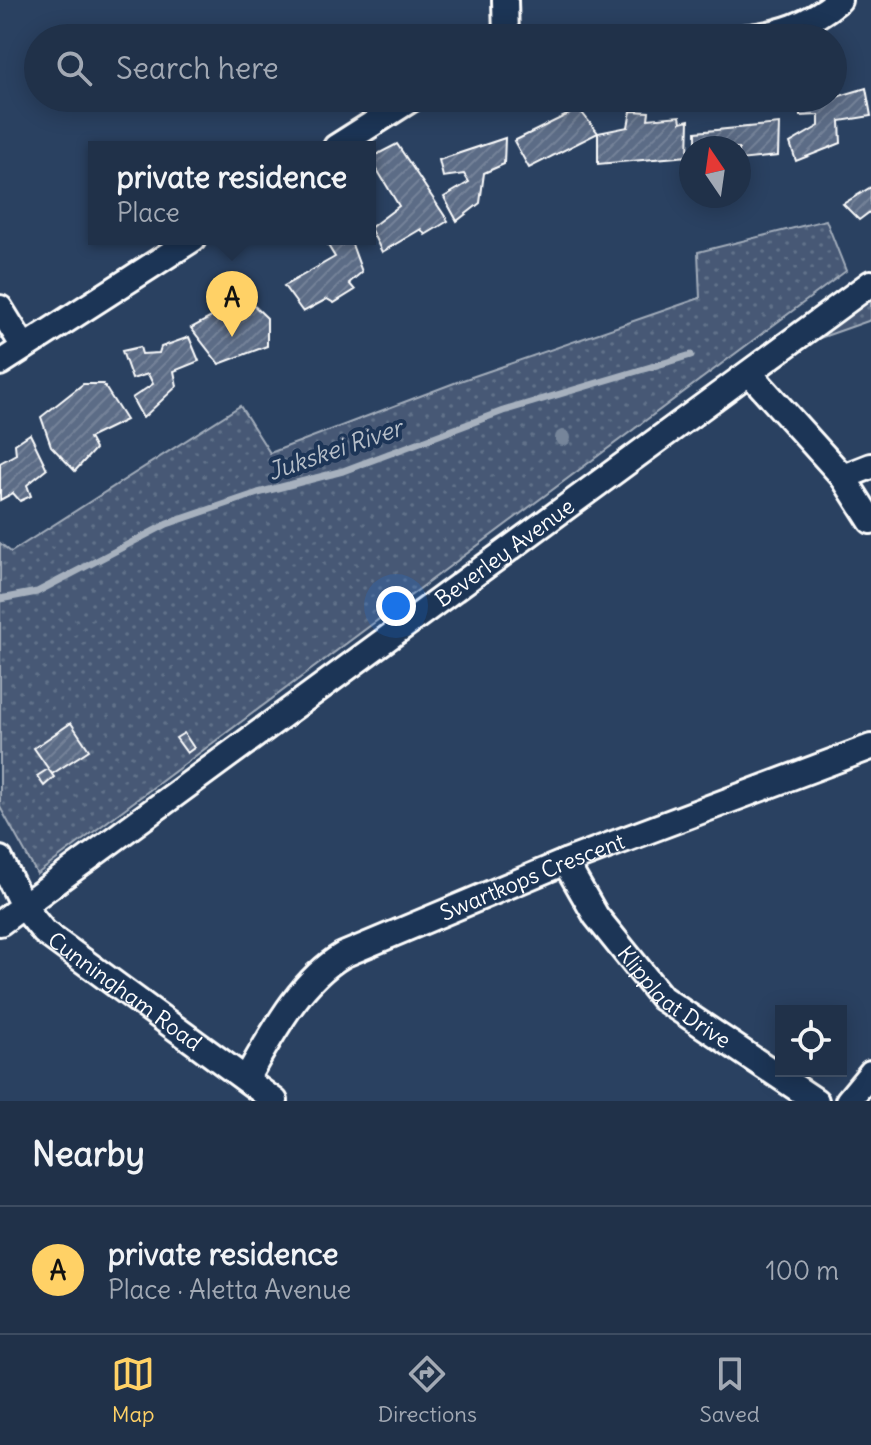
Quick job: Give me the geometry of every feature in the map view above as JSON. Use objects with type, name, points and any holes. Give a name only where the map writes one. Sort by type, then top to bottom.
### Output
[{"type":"street","points":[[505,0],[506,24]]},
{"type":"street","points":[[802,24],[820,16],[839,0]]},
{"type":"street","points":[[345,141],[391,112]]},
{"type":"street","points":[[0,363],[184,245]]},
{"type":"street","name":"Beverley Avenue","points":[[0,923],[751,375],[871,283]]},
{"type":"street","points":[[0,308],[24,347]]},
{"type":"street","points":[[751,375],[843,477],[871,521]]},
{"type":"street","points":[[843,477],[871,466]]},
{"type":"street","name":"Swartkops Crescent","points":[[246,1079],[302,993],[329,963],[565,862],[871,747]]},
{"type":"street","name":"Cunningham Road","points":[[0,859],[23,906],[44,932],[275,1101]]},
{"type":"street","name":"Klipplaat Drive","points":[[565,862],[596,916],[662,998],[816,1101]]},
{"type":"street","points":[[848,1101],[871,1073]]},
{"type":"shaded area","points":[[826,220],[846,271],[37,874],[0,807],[0,543],[11,552],[240,406],[270,453],[457,382],[700,298],[698,252]]},
{"type":"shaded area","points":[[871,283],[871,320],[780,352]]},
{"type":"building","points":[[866,88],[871,116],[840,121],[841,143],[796,161],[790,143],[819,126],[819,115],[800,116],[800,112],[847,112],[847,94]]},
{"type":"building","points":[[573,112],[581,112],[598,133],[529,168],[514,141]]},
{"type":"building","points":[[631,112],[649,112],[648,119],[680,116],[681,122],[689,120],[689,136],[679,136],[679,157],[598,164],[598,133],[628,127]]},
{"type":"building","points":[[779,124],[778,156],[751,159],[751,136],[696,136],[696,132]]},
{"type":"building","points":[[505,138],[504,164],[484,173],[480,203],[457,221],[444,197],[469,182],[464,174],[443,177],[439,160]]},
{"type":"building","points":[[397,144],[448,221],[425,235],[421,229],[382,252],[376,240],[376,223],[399,206],[376,168],[376,155]]},
{"type":"building","points":[[871,187],[871,211],[859,220],[843,204]]},
{"type":"building","points":[[328,245],[352,245],[362,272],[349,283],[355,290],[334,303],[327,299],[303,312],[284,286],[335,257]]},
{"type":"building","points":[[247,299],[267,318],[267,346],[219,364],[191,328],[215,315],[218,321]]},
{"type":"building","points":[[189,337],[199,361],[174,371],[177,386],[143,418],[132,398],[153,384],[148,374],[132,379],[122,351],[140,347],[142,354],[159,353],[161,347]]},
{"type":"building","points":[[83,384],[103,384],[126,420],[89,438],[95,449],[75,471],[51,446],[41,417]]},
{"type":"building","points":[[30,434],[47,469],[27,485],[31,496],[20,501],[13,493],[0,500],[0,463],[16,454],[15,444]]},
{"type":"building","points":[[71,723],[89,750],[52,774],[34,748]]},
{"type":"building","points":[[184,733],[194,748],[187,753],[176,738]]},
{"type":"building","points":[[48,769],[54,777],[44,786],[37,776]]},
{"type":"waterway","name":"Jukskei River","points":[[0,599],[37,592],[167,524],[258,493],[343,471],[503,411],[691,355]]},
{"type":"place","name":"private residence","points":[[232,337]]}]
